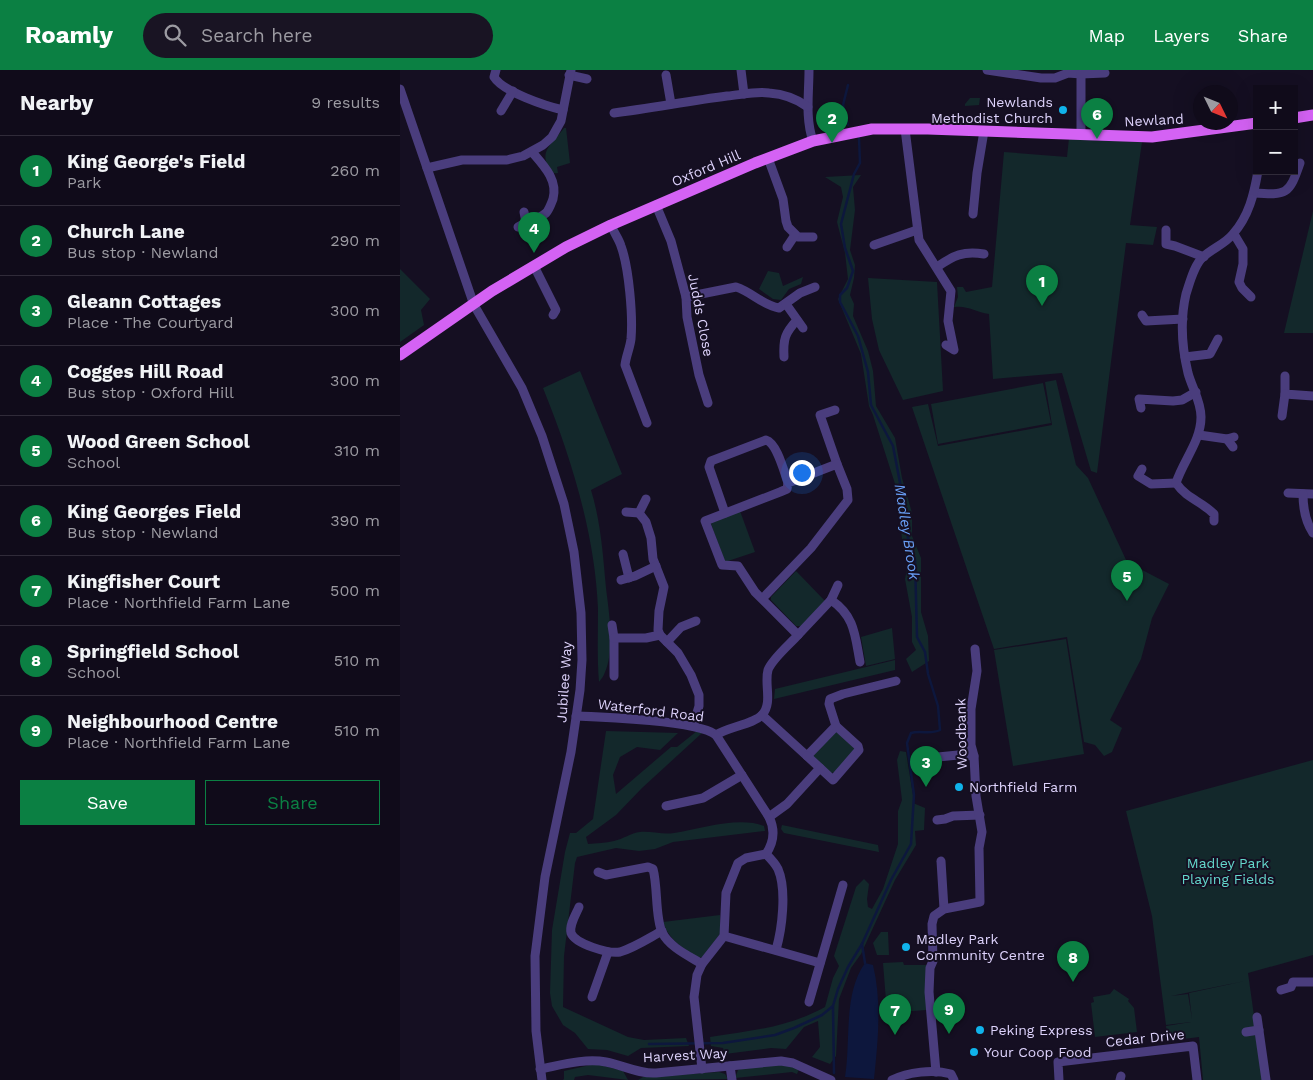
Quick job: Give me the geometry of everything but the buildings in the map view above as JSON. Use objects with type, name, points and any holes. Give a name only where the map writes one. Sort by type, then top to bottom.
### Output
[{"type":"main road","points":[[1298,117],[1313,115]]},
{"type":"main road","name":"Newland","points":[[813,141],[872,129],[1166,136],[1253,125]]},
{"type":"main road","name":"Oxford Hill","points":[[400,355],[492,291],[566,247],[656,205],[755,163],[813,141]]},
{"type":"street","points":[[496,70],[495,80],[513,91],[545,105],[563,110]]},
{"type":"street","points":[[741,70],[744,94]]},
{"type":"street","points":[[809,70],[807,116],[813,141]]},
{"type":"street","points":[[987,70],[1041,78],[1055,78],[1068,73],[1105,74]]},
{"type":"street","points":[[426,168],[462,160],[504,161],[516,159],[532,152],[552,137],[557,130],[570,73],[587,79]]},
{"type":"street","points":[[1081,74],[1081,135]]},
{"type":"street","points":[[666,75],[671,104]]},
{"type":"street","name":"Jubilee Way","points":[[400,88],[474,305],[528,400],[550,455],[564,504],[574,552],[581,613],[582,660],[576,716],[565,784],[545,877],[538,931],[535,1006],[542,1080]]},
{"type":"street","points":[[502,111],[513,91]]},
{"type":"street","points":[[614,113],[744,94],[770,93],[798,100],[808,107]]},
{"type":"street","points":[[905,129],[919,240],[952,291],[948,321],[954,350],[946,345]]},
{"type":"street","points":[[973,214],[984,131]]},
{"type":"street","points":[[518,228],[547,212],[554,192],[553,180],[532,152]]},
{"type":"street","points":[[768,158],[783,199],[786,221],[798,238],[813,236]]},
{"type":"street","points":[[1254,192],[1282,194],[1293,184],[1300,163]]},
{"type":"street","points":[[1176,483],[1184,461],[1199,435],[1201,417],[1196,392],[1188,374],[1182,342],[1184,306],[1187,293],[1197,264],[1234,234],[1245,216],[1254,192],[1257,175]]},
{"type":"street","name":"Judds Close","points":[[656,205],[671,241],[686,297],[687,317],[699,375],[708,403]]},
{"type":"street","points":[[524,212],[526,222]]},
{"type":"street","points":[[611,225],[624,254],[632,316],[631,341],[625,365],[647,423]]},
{"type":"street","points":[[874,244],[917,230]]},
{"type":"street","points":[[1166,230],[1166,244],[1204,257]]},
{"type":"street","points":[[1234,234],[1243,249],[1243,264],[1239,282],[1251,297]]},
{"type":"street","points":[[787,247],[795,235]]},
{"type":"street","points":[[937,267],[947,260],[962,254],[971,252],[984,254]]},
{"type":"street","points":[[534,266],[556,310],[552,315]]},
{"type":"street","points":[[686,297],[736,287],[744,289],[771,306],[779,308],[800,293],[815,287]]},
{"type":"street","points":[[786,304],[802,328]]},
{"type":"street","points":[[1144,321],[1183,319]]},
{"type":"street","points":[[784,357],[783,340],[797,320]]},
{"type":"street","points":[[1185,357],[1210,354],[1218,339]]},
{"type":"street","points":[[1282,416],[1285,376]]},
{"type":"street","points":[[1141,408],[1139,399],[1173,402],[1182,400],[1196,392]]},
{"type":"street","points":[[1285,394],[1313,396]]},
{"type":"street","points":[[762,599],[811,548],[848,500],[848,489],[817,416],[835,410]]},
{"type":"street","points":[[1199,435],[1230,438],[1233,447]]},
{"type":"street","points":[[725,513],[709,467],[711,461],[766,440],[770,441],[774,446],[788,483],[787,489],[705,521],[722,565],[738,566],[745,574],[749,584],[762,599],[798,635]]},
{"type":"street","points":[[788,483],[837,464]]},
{"type":"street","points":[[1136,474],[1151,484],[1176,483]]},
{"type":"street","points":[[1176,483],[1184,495],[1201,503],[1216,515]]},
{"type":"street","points":[[1288,493],[1313,494]]},
{"type":"street","points":[[1303,494],[1304,511],[1307,523],[1313,534]]},
{"type":"street","points":[[638,514],[646,499]]},
{"type":"street","points":[[626,512],[638,514],[646,522],[651,538],[651,553],[664,587],[658,621],[660,635],[678,653],[698,690],[699,706],[693,726]]},
{"type":"street","points":[[624,554],[625,579],[656,566]]},
{"type":"street","points":[[838,585],[831,600],[769,668],[766,678],[767,703],[762,715],[833,780],[860,750],[836,726],[830,699],[843,694],[896,682]]},
{"type":"street","points":[[831,600],[844,610],[849,617],[860,662]]},
{"type":"street","points":[[667,642],[681,627],[696,621]]},
{"type":"street","points":[[612,625],[614,676]]},
{"type":"street","points":[[614,638],[646,638],[660,635]]},
{"type":"street","name":"Woodbank","points":[[944,909],[980,902],[979,848],[982,832],[976,796],[971,709],[977,671],[975,649]]},
{"type":"street","name":"Waterford Road","points":[[576,716],[642,720],[693,726],[708,730],[716,735],[762,715]]},
{"type":"street","points":[[807,756],[836,726]]},
{"type":"street","points":[[716,735],[769,817],[773,830],[770,846],[766,854]]},
{"type":"street","points":[[938,757],[974,756]]},
{"type":"street","points":[[769,817],[787,804],[820,768]]},
{"type":"street","points":[[666,806],[703,798],[742,775]]},
{"type":"street","points":[[937,820],[952,816],[980,815]]},
{"type":"street","points":[[702,1069],[694,997],[697,975],[702,964],[724,936],[726,893],[738,863],[746,858],[766,854]]},
{"type":"street","points":[[766,854],[778,870],[782,891],[781,925],[776,950]]},
{"type":"street","points":[[936,1072],[929,992],[930,968],[933,961],[932,924],[934,916],[944,909],[941,861]]},
{"type":"street","points":[[598,872],[606,875],[648,867],[653,869],[656,878],[662,931],[670,942],[702,964]]},
{"type":"street","points":[[809,1002],[843,885]]},
{"type":"street","points":[[579,907],[571,927],[572,935],[576,939],[608,952],[624,950],[662,931]]},
{"type":"street","points":[[724,936],[820,964]]},
{"type":"street","points":[[592,997],[608,952]]},
{"type":"street","points":[[1281,990],[1290,987],[1293,982],[1313,982]]},
{"type":"street","points":[[1257,1017],[1266,1080]]},
{"type":"street","points":[[1246,1032],[1260,1030]]},
{"type":"street","name":"Cedar Drive","points":[[1058,1080],[1058,1062],[1193,1046],[1197,1080]]},
{"type":"street","name":"Harvest Way","points":[[540,1069],[593,1061],[611,1063],[633,1075],[772,1061],[788,1062],[830,1080]]},
{"type":"street","points":[[730,1066],[732,1080]]},
{"type":"street","points":[[892,1080],[904,1075],[936,1072],[951,1074],[954,1080]]},
{"type":"green space","points":[[970,98],[980,98],[979,105],[965,106]]},
{"type":"green space","points":[[566,128],[570,163],[557,167],[558,173],[555,173],[549,167],[545,156],[549,146]]},
{"type":"green space","points":[[1069,138],[1142,142],[1130,225],[1157,227],[1153,245],[1126,243],[1097,473],[1091,471],[1062,373],[993,379],[989,314],[967,308],[954,307],[958,297],[957,287],[963,287],[966,292],[992,287],[1004,152],[1067,157]]},
{"type":"green space","points":[[861,175],[853,187],[855,210],[850,250],[855,265],[850,295],[854,304],[853,316],[868,351],[873,371],[876,406],[895,438],[902,478],[912,513],[912,536],[921,558],[921,612],[928,636],[929,661],[912,672],[906,659],[916,650],[912,642],[912,617],[905,579],[909,560],[903,549],[897,490],[869,406],[861,354],[838,299],[848,279],[845,253],[837,222],[843,197],[841,187],[825,177]]},
{"type":"green space","points":[[1313,211],[1313,333],[1284,333]]},
{"type":"green space","points":[[400,269],[430,299],[421,310],[424,325],[400,342]]},
{"type":"green space","points":[[768,271],[779,273],[783,286],[803,277],[801,284],[789,289],[781,300],[773,299],[759,289]]},
{"type":"green space","points":[[868,278],[937,282],[943,391],[903,400],[879,350],[872,319]]},
{"type":"green space","points":[[580,371],[622,474],[591,490],[601,539],[611,642],[608,663],[604,675],[599,682],[596,581],[587,524],[572,468],[543,388]]},
{"type":"green space","points":[[1056,380],[1076,465],[1088,478],[1127,562],[1169,584],[1152,618],[1141,659],[1110,720],[1122,728],[1112,752],[1104,756],[1095,745],[1084,742],[1067,637],[994,649],[912,407],[928,404],[938,446],[1052,425],[1045,382]]},
{"type":"green space","points":[[1043,383],[1051,423],[938,444],[931,404]]},
{"type":"green space","points":[[740,511],[755,552],[725,562],[711,524]]},
{"type":"green space","points":[[796,571],[825,601],[801,626],[796,626],[771,600],[771,597]]},
{"type":"green space","points":[[892,628],[895,659],[866,666],[861,637]]},
{"type":"green space","points":[[1066,639],[1084,754],[1013,766],[994,650]]},
{"type":"green space","points":[[895,660],[895,670],[774,699],[775,689]]},
{"type":"green space","points":[[606,731],[678,733],[660,750],[637,747],[620,757],[613,775],[616,794],[671,747],[677,747],[697,731],[702,733],[642,788],[616,815],[586,837],[588,844],[614,841],[640,832],[670,833],[719,824],[743,822],[764,826],[765,831],[673,842],[655,849],[639,851],[616,848],[577,857],[564,956],[563,1007],[628,1037],[644,1040],[686,1038],[689,1046],[641,1048],[628,1056],[607,1050],[588,1049],[575,1033],[563,1025],[552,1006],[550,993],[552,930],[565,852],[570,833],[576,833],[593,819]]},
{"type":"green space","points":[[836,731],[856,750],[835,772],[831,773],[812,757]]},
{"type":"green space","points":[[900,751],[906,752],[913,803],[925,808],[924,830],[915,831],[916,845],[895,880],[861,954],[851,968],[839,999],[836,1056],[830,1064],[812,1057],[820,1047],[818,1021],[804,1027],[786,1049],[771,1048],[725,1054],[723,1048],[711,1046],[710,1037],[783,1024],[797,1020],[825,1007],[833,978],[839,966],[834,956],[856,887],[864,879],[869,884],[867,899],[868,907],[872,909],[883,889],[898,844],[898,811],[902,800],[897,760]]},
{"type":"green space","name":"Madley Park Playing Fields","points":[[1313,760],[1313,955],[1248,973],[1263,1080],[1203,1080],[1199,1037],[1168,1041],[1166,1026],[1191,1022],[1166,1025],[1152,916],[1126,811]],"holes":[[[1245,981],[1189,993],[1192,1019],[1188,994],[1171,996]]]},
{"type":"green space","points":[[782,825],[878,845],[879,852],[784,833],[781,829]]},
{"type":"green space","points":[[720,915],[720,934],[702,957],[698,958],[673,939],[663,922]]},
{"type":"green space","points":[[881,932],[888,932],[889,955],[877,955],[873,943]]},
{"type":"green space","points":[[903,962],[904,965],[926,965],[926,1010],[887,1013],[883,963]]},
{"type":"green space","points":[[1114,989],[1129,999],[1128,1001],[1134,1008],[1137,1032],[1095,1037],[1091,1003],[1094,1002],[1093,997],[1110,994]]},
{"type":"green space","points":[[773,1064],[799,1069],[797,1074],[792,1072],[735,1078],[738,1070],[746,1067]]},
{"type":"green space","points":[[590,1065],[601,1065],[623,1071],[628,1080],[588,1075],[575,1077],[574,1080],[563,1080],[564,1071]]},
{"type":"green space","points":[[719,1072],[725,1074],[728,1079],[638,1080],[643,1077]]},
{"type":"water","points":[[865,963],[873,965],[878,993],[878,1036],[874,1079],[845,1077],[853,989]]},
{"type":"waterway","name":"Madley Brook","points":[[848,85],[843,105],[848,125]]},
{"type":"waterway","name":"Madley Brook","points":[[859,138],[860,163],[854,174],[841,224],[845,248],[853,271],[847,288],[840,295],[840,302],[858,336],[868,372],[871,405],[893,446],[906,514],[908,538],[915,560],[917,637],[925,652],[928,674],[938,706],[940,730],[911,733],[907,743],[914,795],[911,844],[891,880],[862,944],[865,963]]},
{"type":"waterway","points":[[649,1044],[723,1043],[775,1035],[822,1015],[833,1006],[848,967],[862,944]]},
{"type":"waterway","name":"Madley Brook","points":[[833,1006],[834,1073]]},
{"type":"place","name":"Newlands Methodist Church","points":[[1063,110]]},
{"type":"place","name":"King Georges Field","points":[[1097,139]]},
{"type":"place","name":"Church Lane","points":[[832,143]]},
{"type":"place","name":"Cogges Hill Road","points":[[534,253]]},
{"type":"place","name":"King George's Field","points":[[1042,306]]},
{"type":"place","name":"Wood Green School","points":[[1127,601]]},
{"type":"place","name":"Gleann Cottages","points":[[926,787]]},
{"type":"place","name":"Northfield Farm","points":[[959,787]]},
{"type":"place","name":"Madley Park Community Centre","points":[[906,947]]},
{"type":"place","name":"Springfield School","points":[[1073,982]]},
{"type":"place","name":"Peking Express","points":[[980,1030]]},
{"type":"place","name":"Neighbourhood Centre","points":[[949,1034]]},
{"type":"place","name":"Kingfisher Court","points":[[895,1035]]},
{"type":"place","name":"Your Coop Food","points":[[974,1052]]}]
